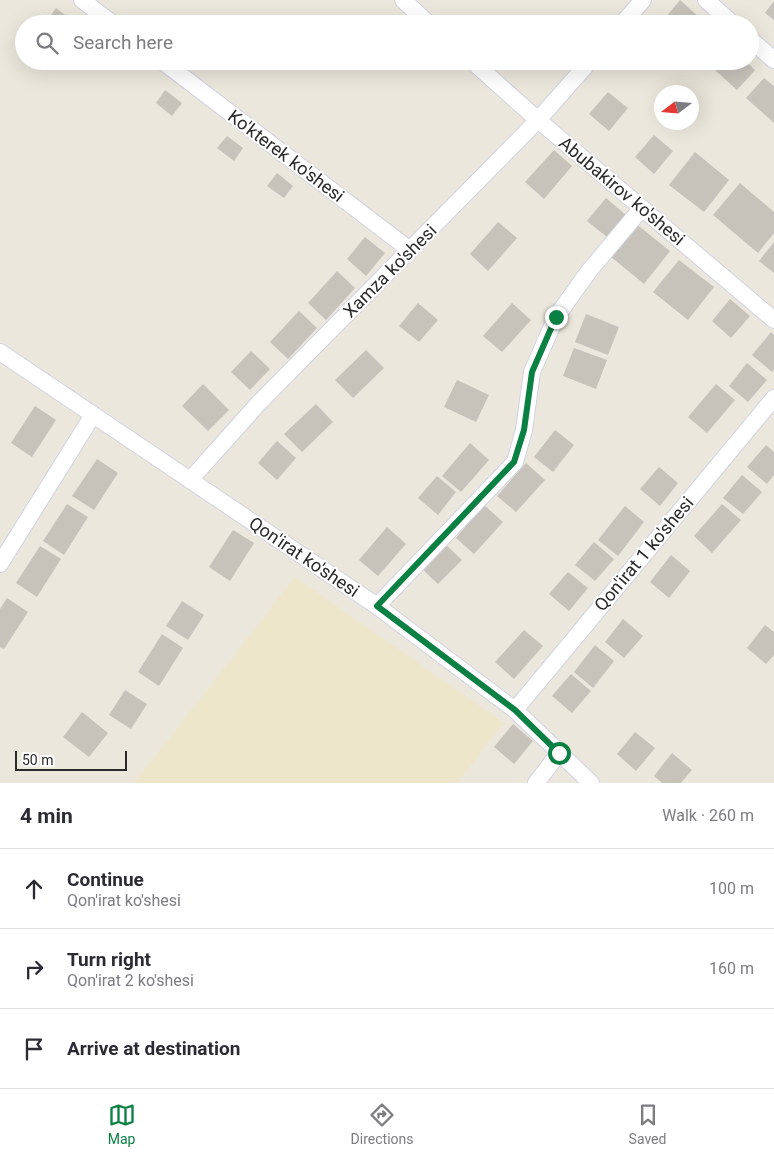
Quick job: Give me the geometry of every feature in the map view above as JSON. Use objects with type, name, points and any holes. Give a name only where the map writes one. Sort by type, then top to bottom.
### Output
[{"type":"street","points":[[82,0],[101,15]]},
{"type":"street","points":[[403,0],[419,15]]},
{"type":"street","points":[[630,15],[643,0]]},
{"type":"street","points":[[706,0],[723,15]]},
{"type":"street","points":[[759,47],[774,60]]},
{"type":"street","name":"Ko'kterek ko'shesi","points":[[174,70],[410,250]]},
{"type":"street","name":"Abubakirov ko'shesi","points":[[482,70],[538,120],[774,320]]},
{"type":"street","name":"Xamza ko'shesi","points":[[190,480],[257,405],[538,120],[582,70]]},
{"type":"street","points":[[377,606],[514,462],[524,430],[532,372],[556,317],[589,271],[642,208]]},
{"type":"street","name":"Qon'irat ko'shesi","points":[[0,352],[377,606],[515,710],[591,783]]},
{"type":"street","name":"Qon'irat 1 ko'shesi","points":[[515,710],[774,398]]},
{"type":"street","points":[[0,564],[93,415]]},
{"type":"street","points":[[536,783],[559,753]]},
{"type":"shaded area","points":[[295,577],[504,723],[457,783],[134,783]]},
{"type":"building","points":[[680,0],[697,15],[668,15]]},
{"type":"building","points":[[774,1],[774,20],[765,13]]},
{"type":"building","points":[[56,8],[65,15],[51,15]]},
{"type":"building","points":[[715,70],[755,70],[737,90]]},
{"type":"building","points":[[764,78],[774,86],[774,123],[746,98]]},
{"type":"building","points":[[165,90],[182,103],[172,116],[156,103]]},
{"type":"building","points":[[608,92],[628,108],[609,131],[589,114]]},
{"type":"building","points":[[654,135],[673,151],[654,174],[635,157]]},
{"type":"building","points":[[227,136],[243,148],[234,161],[217,148]]},
{"type":"building","points":[[554,150],[572,166],[544,199],[525,182]]},
{"type":"building","points":[[695,152],[729,180],[704,212],[669,185]]},
{"type":"building","points":[[277,173],[293,186],[284,198],[267,186]]},
{"type":"building","points":[[740,183],[774,212],[774,233],[758,253],[713,215]]},
{"type":"building","points":[[606,198],[626,215],[607,237],[587,221]]},
{"type":"building","points":[[498,222],[517,238],[488,271],[470,254]]},
{"type":"building","points":[[635,223],[670,251],[644,284],[610,256]]},
{"type":"building","points":[[365,237],[385,253],[366,276],[347,259]]},
{"type":"building","points":[[774,242],[774,273],[759,261]]},
{"type":"building","points":[[679,260],[714,287],[688,320],[653,292]]},
{"type":"building","points":[[337,271],[355,288],[326,320],[308,303]]},
{"type":"building","points":[[730,299],[750,316],[731,338],[712,321]]},
{"type":"building","points":[[418,303],[438,320],[419,342],[399,326]]},
{"type":"building","points":[[512,303],[531,320],[502,352],[483,336]]},
{"type":"building","points":[[299,311],[317,328],[288,359],[270,342]]},
{"type":"building","points":[[586,314],[619,327],[608,355],[575,342]]},
{"type":"building","points":[[771,332],[774,335],[774,369],[772,372],[752,355]]},
{"type":"building","points":[[574,348],[607,360],[596,389],[563,376]]},
{"type":"building","points":[[366,350],[384,368],[353,398],[335,380]]},
{"type":"building","points":[[251,351],[270,369],[250,390],[231,372]]},
{"type":"building","points":[[747,363],[767,380],[748,402],[729,386]]},
{"type":"building","points":[[457,380],[489,395],[476,422],[444,407]]},
{"type":"building","points":[[203,384],[229,410],[208,431],[182,406]]},
{"type":"building","points":[[716,384],[735,400],[707,433],[688,417]]},
{"type":"building","points":[[316,404],[333,422],[302,452],[284,434]]},
{"type":"building","points":[[35,406],[56,420],[32,457],[11,443]]},
{"type":"building","points":[[555,430],[574,445],[553,472],[534,457]]},
{"type":"building","points":[[277,441],[296,458],[277,480],[258,463]]},
{"type":"building","points":[[470,443],[489,460],[461,492],[442,476]]},
{"type":"building","points":[[766,445],[774,452],[774,475],[767,484],[747,467]]},
{"type":"building","points":[[97,459],[118,473],[94,510],[72,496]]},
{"type":"building","points":[[526,463],[545,480],[516,512],[497,496]]},
{"type":"building","points":[[659,467],[678,483],[660,506],[640,489]]},
{"type":"building","points":[[742,475],[762,492],[743,514],[723,498]]},
{"type":"building","points":[[437,476],[456,492],[438,515],[418,498]]},
{"type":"building","points":[[67,504],[88,517],[64,555],[43,541]]},
{"type":"building","points":[[722,504],[741,520],[712,553],[694,536]]},
{"type":"building","points":[[484,505],[503,522],[474,554],[456,538]]},
{"type":"building","points":[[625,506],[644,522],[618,556],[598,540]]},
{"type":"building","points":[[387,527],[406,544],[378,576],[359,560]]},
{"type":"building","points":[[233,530],[254,543],[230,581],[209,567]]},
{"type":"building","points":[[594,542],[614,559],[595,581],[575,565]]},
{"type":"building","points":[[444,543],[462,560],[438,584],[420,567]]},
{"type":"building","points":[[40,546],[61,559],[37,597],[16,583]]},
{"type":"building","points":[[671,555],[690,571],[669,598],[650,582]]},
{"type":"building","points":[[568,572],[588,588],[569,611],[549,594]]},
{"type":"building","points":[[7,598],[28,612],[4,649],[0,647],[0,609]]},
{"type":"building","points":[[182,601],[204,615],[188,640],[166,626]]},
{"type":"building","points":[[623,619],[643,636],[624,658],[605,642]]},
{"type":"building","points":[[765,625],[774,632],[774,655],[766,664],[747,648]]},
{"type":"building","points":[[524,630],[543,646],[514,679],[495,662]]},
{"type":"building","points":[[162,634],[183,648],[159,686],[138,672]]},
{"type":"building","points":[[595,645],[614,661],[593,688],[574,672]]},
{"type":"building","points":[[571,674],[591,691],[572,713],[552,696]]},
{"type":"building","points":[[125,690],[147,704],[131,729],[109,715]]},
{"type":"building","points":[[82,712],[108,733],[89,757],[63,737]]},
{"type":"building","points":[[513,724],[533,741],[514,764],[494,747]]},
{"type":"building","points":[[635,732],[655,748],[636,771],[617,754]]},
{"type":"building","points":[[672,753],[692,770],[681,783],[662,783],[654,776]]},
{"type":"route","points":[[556,317],[532,372],[524,430],[514,462],[377,606],[515,710],[559,753]]}]
